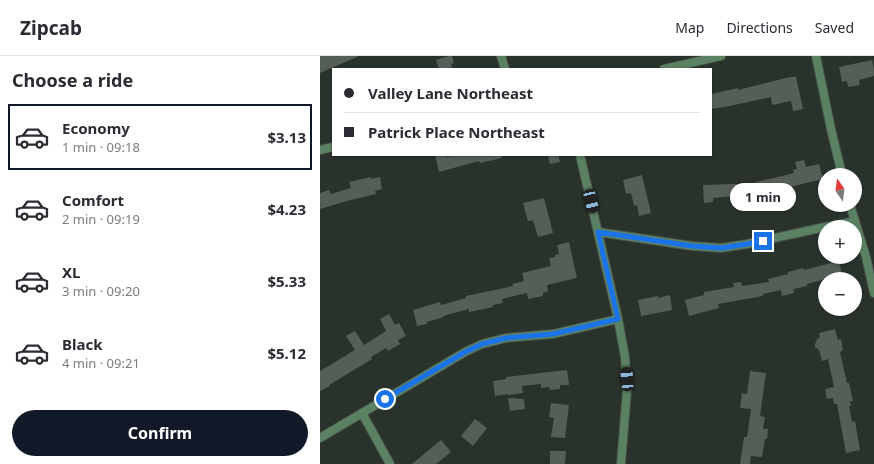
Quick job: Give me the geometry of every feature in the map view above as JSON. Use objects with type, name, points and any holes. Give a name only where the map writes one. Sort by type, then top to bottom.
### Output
[{"type":"street","points":[[501,56],[505,68]]},
{"type":"street","points":[[668,68],[721,56]]},
{"type":"street","points":[[816,56],[840,168]]},
{"type":"street","points":[[320,150],[332,147]]},
{"type":"street","points":[[580,156],[618,319],[625,357],[627,390],[621,464]]},
{"type":"street","points":[[598,232],[692,246],[721,248],[818,229]]},
{"type":"street","points":[[862,244],[874,293]]},
{"type":"street","points":[[320,438],[465,352],[482,344],[506,338],[553,334],[618,319]]},
{"type":"street","points":[[362,413],[390,464]]},
{"type":"building","points":[[320,56],[359,56],[320,73]]},
{"type":"building","points":[[452,56],[454,63],[451,64],[453,68],[439,68],[436,60]]},
{"type":"building","points":[[872,60],[874,76],[859,80],[860,85],[848,87],[847,81],[842,82],[839,67]]},
{"type":"building","points":[[790,77],[796,77],[803,109],[793,111],[791,101],[772,105],[771,97],[712,109],[712,94],[738,88],[738,90]]},
{"type":"building","points":[[435,156],[502,156],[502,158],[480,163],[479,161],[439,172]]},
{"type":"building","points":[[548,156],[558,156],[560,162],[550,164]]},
{"type":"building","points":[[804,160],[806,167],[819,164],[820,168],[818,168],[818,180],[777,190],[778,192],[765,195],[765,198],[748,202],[746,195],[713,198],[713,202],[704,203],[703,185],[737,184],[737,187],[794,173],[793,170],[797,169],[795,162]]},
{"type":"building","points":[[642,175],[651,213],[639,216],[637,205],[634,206],[631,193],[626,194],[623,180]]},
{"type":"building","points":[[371,177],[371,179],[380,177],[382,189],[375,191],[376,194],[320,209],[320,193],[329,190],[331,194],[351,188],[349,182]]},
{"type":"building","points":[[544,198],[553,233],[538,237],[533,220],[528,221],[523,203]]},
{"type":"building","points":[[569,242],[577,278],[547,285],[548,291],[543,293],[543,296],[528,299],[527,293],[502,299],[503,303],[493,305],[493,307],[469,312],[469,309],[443,316],[444,317],[427,322],[427,324],[417,326],[413,310],[440,302],[441,305],[466,298],[466,296],[513,286],[512,284],[524,281],[522,273],[551,266],[549,258],[555,257],[555,255],[559,254],[557,245]]},
{"type":"building","points":[[827,264],[840,264],[841,272],[818,272],[818,281],[807,284],[807,286],[793,289],[794,293],[782,296],[781,290],[763,294],[763,296],[718,304],[719,308],[689,316],[685,300],[704,295],[704,292],[734,287],[733,283],[741,282],[742,286],[769,282],[768,279],[788,274],[788,272],[803,268],[804,270]]},
{"type":"building","points":[[670,295],[672,310],[641,316],[638,300]]},
{"type":"building","points":[[389,314],[395,325],[399,323],[406,336],[398,340],[400,344],[388,351],[386,348],[371,357],[372,359],[320,391],[320,371],[355,350],[346,336],[355,331],[364,345],[386,331],[380,319]]},
{"type":"building","points":[[835,329],[838,340],[841,339],[843,350],[840,352],[853,401],[850,401],[851,406],[849,406],[852,422],[855,421],[860,450],[846,453],[837,404],[834,404],[833,398],[827,399],[825,389],[834,387],[828,359],[822,361],[819,350],[815,347],[818,338],[820,338],[819,333]]},
{"type":"building","points":[[567,370],[569,385],[560,385],[560,389],[550,390],[549,387],[541,388],[541,384],[522,386],[523,393],[495,396],[493,381],[506,379],[506,377]]},
{"type":"building","points":[[750,371],[766,373],[760,416],[765,417],[763,429],[768,429],[767,439],[765,439],[762,457],[751,456],[750,464],[740,464],[744,437],[747,437],[751,409],[740,408],[742,393],[747,394]]},
{"type":"building","points":[[508,398],[524,399],[525,409],[510,411]]},
{"type":"building","points":[[551,403],[569,405],[565,438],[551,437],[554,418],[549,417]]},
{"type":"building","points":[[475,419],[487,428],[473,446],[461,436]]},
{"type":"building","points":[[441,440],[451,452],[436,464],[412,464]]},
{"type":"building","points":[[550,451],[566,451],[565,464],[550,464]]},
{"type":"route","points":[[385,399],[465,352],[482,344],[506,338],[553,334],[618,319],[598,232],[692,246],[721,248],[763,241]]}]
